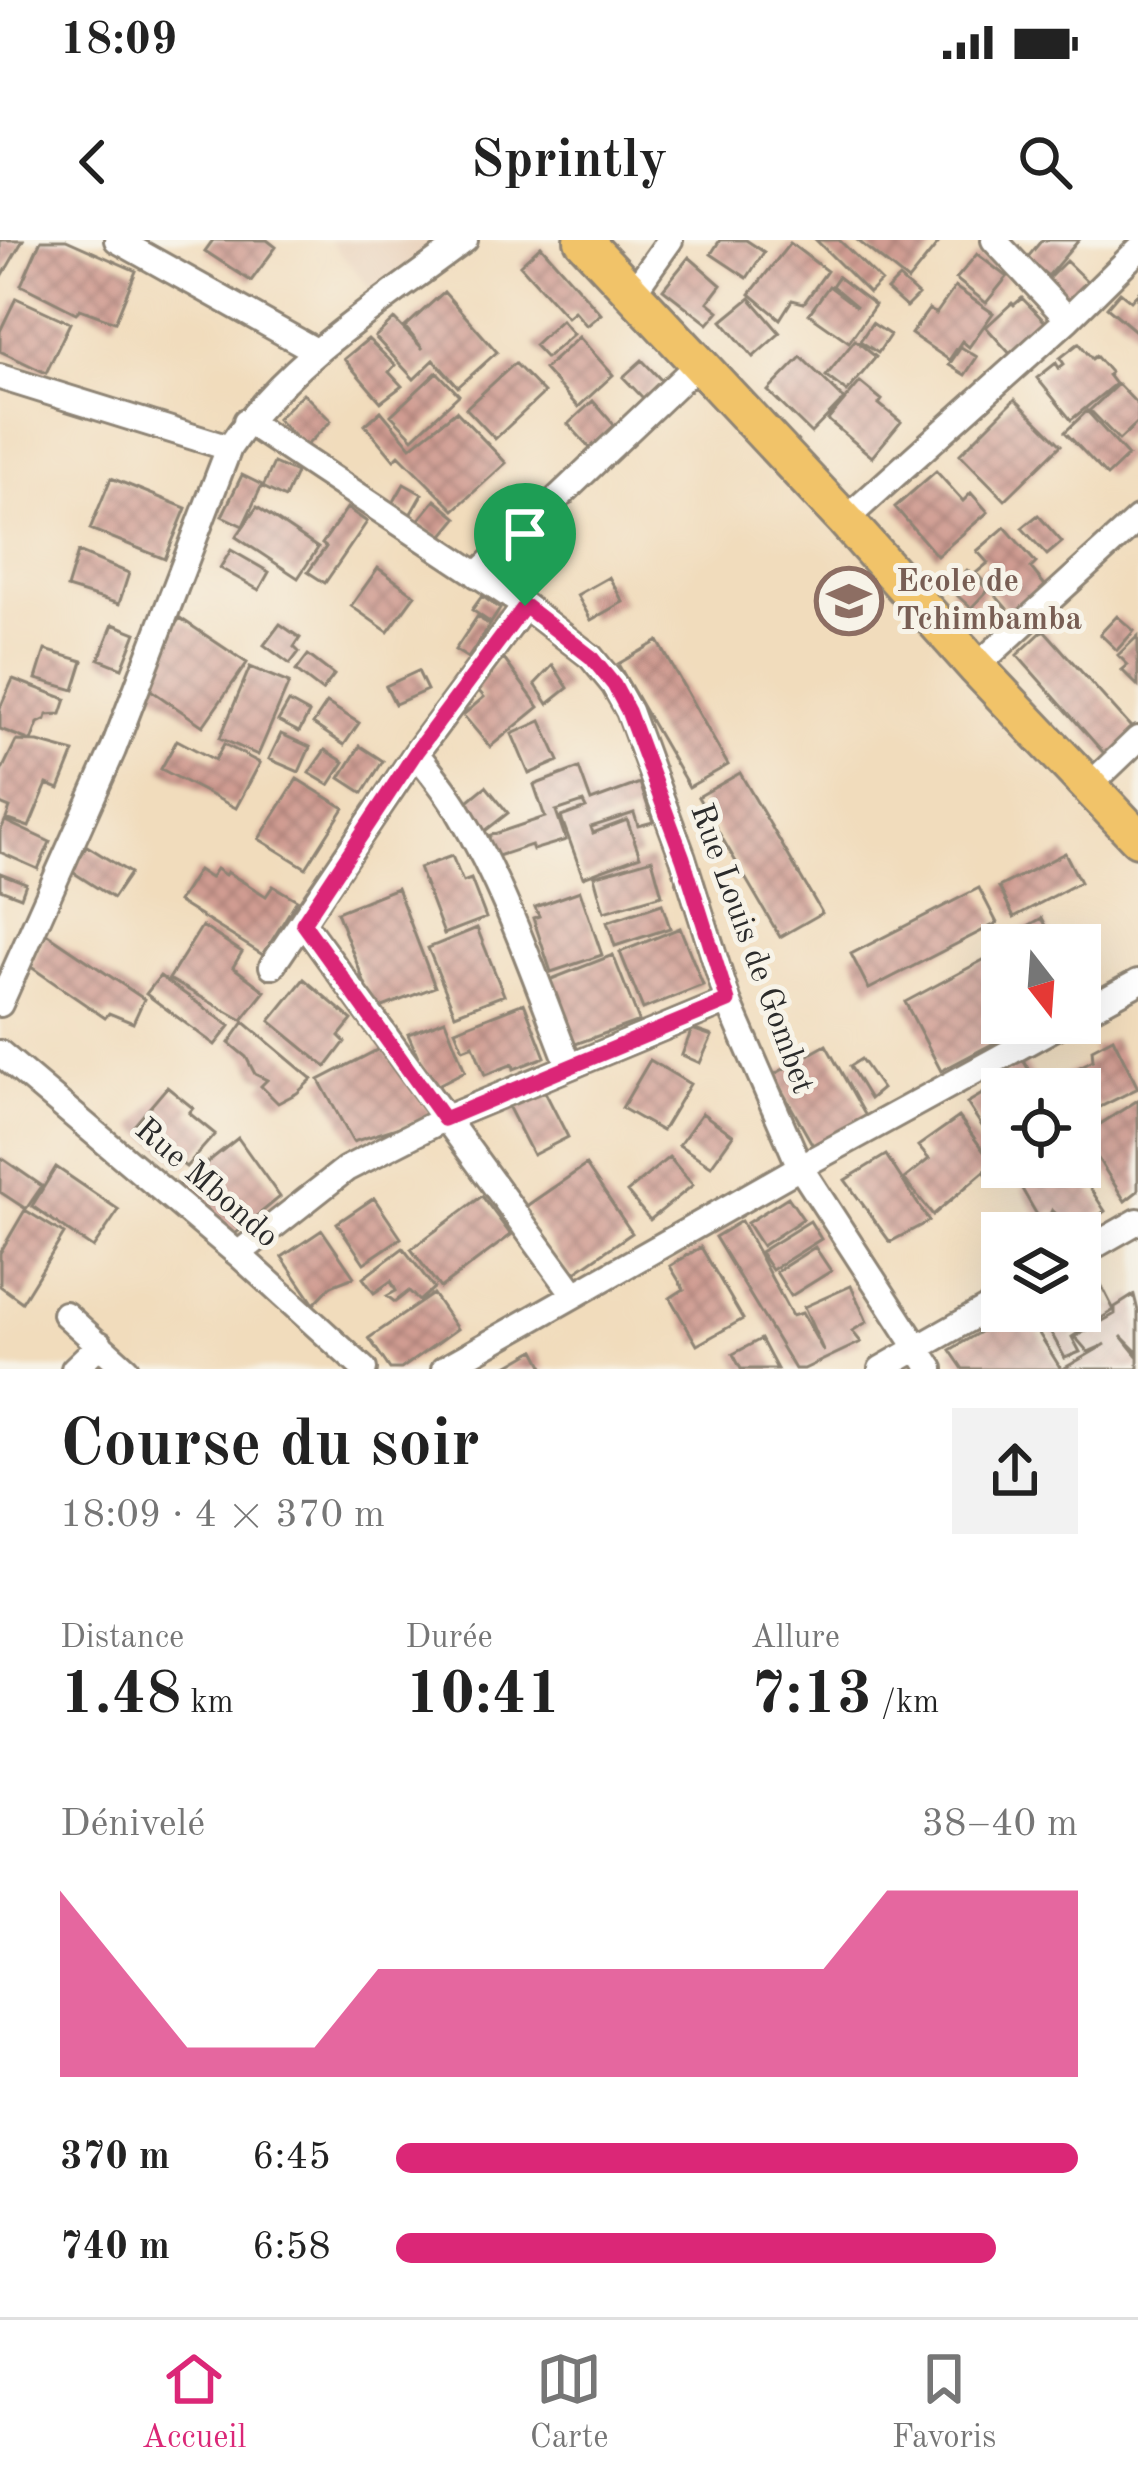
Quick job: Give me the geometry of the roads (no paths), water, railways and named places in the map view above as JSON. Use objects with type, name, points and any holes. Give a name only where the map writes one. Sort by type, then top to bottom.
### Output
[{"type":"highway","points":[[583,240],[1138,838]]},
{"type":"street","points":[[117,240],[316,351]]},
{"type":"street","points":[[0,1004],[112,750],[229,448],[246,422],[316,351],[465,240]]},
{"type":"street","points":[[633,292],[670,240]]},
{"type":"street","points":[[994,240],[1068,319]]},
{"type":"street","points":[[844,520],[1138,250]]},
{"type":"street","points":[[477,575],[699,364]]},
{"type":"street","points":[[2,382],[229,448]]},
{"type":"street","name":"Rue Louis de Gombet","points":[[246,422],[525,606],[591,657],[614,685],[683,858],[728,1001],[800,1167],[924,1359]]},
{"type":"street","points":[[976,667],[1138,519]]},
{"type":"street","points":[[272,966],[416,752],[525,606]]},
{"type":"street","points":[[1089,786],[1138,740]]},
{"type":"street","points":[[416,752],[477,844],[569,1065]]},
{"type":"street","points":[[303,923],[574,1294]]},
{"type":"street","points":[[1101,1002],[1138,982]]},
{"type":"street","points":[[238,1254],[346,1169],[444,1119],[728,1001]]},
{"type":"street","points":[[444,1369],[1025,1044]]},
{"type":"street","name":"Rue Mbondo","points":[[0,1053],[238,1254],[364,1369]]},
{"type":"street","points":[[1101,1243],[1138,1221]]},
{"type":"street","points":[[65,1314],[126,1369]]},
{"type":"street","points":[[881,1369],[924,1359],[981,1316]]},
{"type":"street","points":[[74,1369],[100,1344]]},
{"type":"place","name":"Ecole de Tchimbamba","points":[[849,601]]}]
